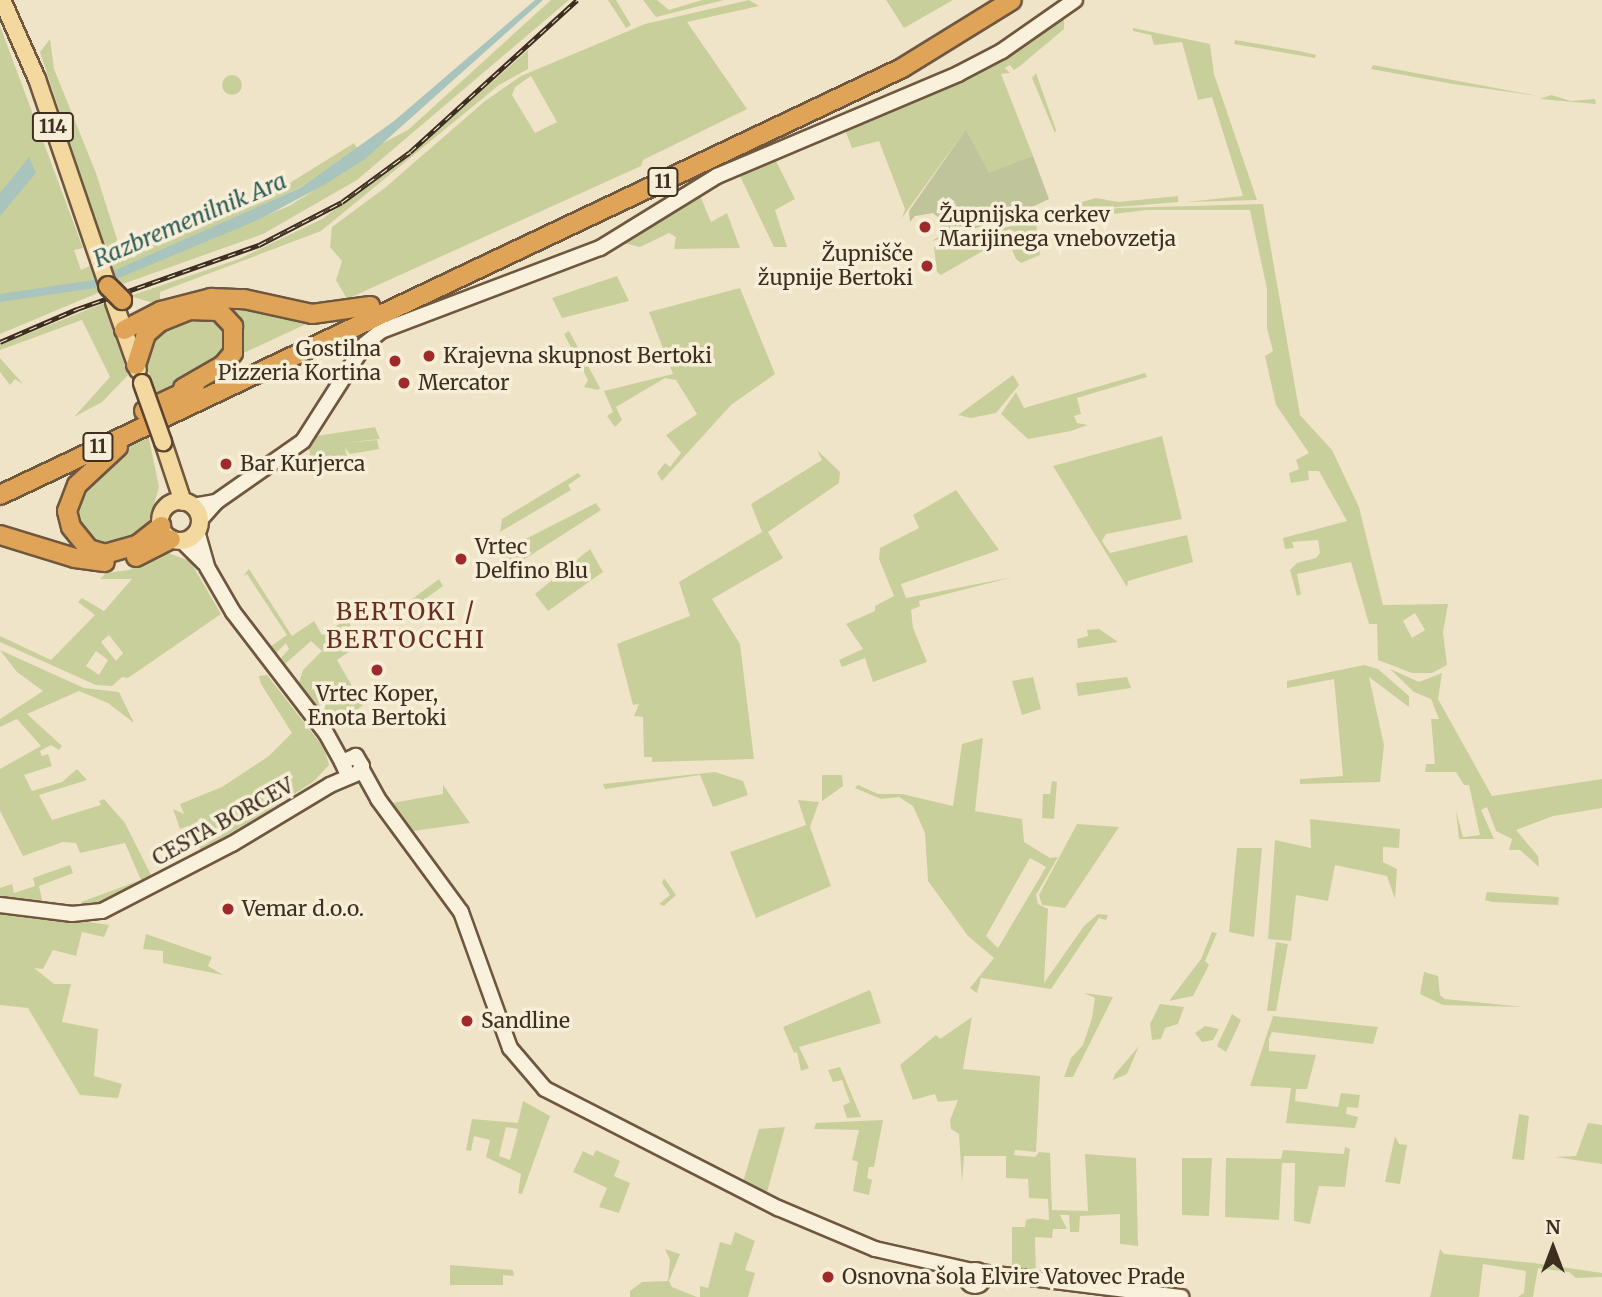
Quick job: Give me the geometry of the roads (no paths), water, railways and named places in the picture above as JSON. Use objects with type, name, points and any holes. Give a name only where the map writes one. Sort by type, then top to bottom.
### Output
[{"type":"highway","name":"11","points":[[0,482],[174,397],[884,65],[992,0]]},
{"type":"highway","name":"11","points":[[0,495],[196,399],[890,74],[1012,0]]},
{"type":"highway","points":[[115,296],[137,309],[161,311]]},
{"type":"highway","points":[[124,330],[161,311],[228,297],[312,314],[370,306]]},
{"type":"highway","points":[[124,330],[151,328],[170,316],[200,308],[219,311],[233,326],[233,353],[223,365],[174,397]]},
{"type":"highway","points":[[136,365],[151,328]]},
{"type":"highway","points":[[171,536],[105,554],[78,539],[67,511],[70,497],[84,474],[102,458],[196,399]]},
{"type":"highway","points":[[0,535],[95,562],[141,556],[171,536]]},
{"type":"main road","name":"114","points":[[2,0],[22,40],[98,256],[115,296],[173,478],[188,513]]},
{"type":"main road","points":[[171,536],[188,513]]},
{"type":"main road","points":[[171,536],[188,513]]},
{"type":"street","points":[[1075,0],[1002,51],[958,74],[717,176],[600,248],[381,331],[365,344],[295,448],[216,502],[188,513],[207,567],[233,612],[349,767],[378,799],[461,912],[496,1017],[523,1067],[563,1101],[729,1185],[875,1248],[956,1269],[975,1283],[998,1278],[1181,1297]]},
{"type":"street","points":[[171,536],[207,567]]},
{"type":"street","name":"CESTA BORCEV","points":[[0,905],[92,913],[136,894],[330,785],[349,767]]},
{"type":"water","points":[[535,0],[543,0],[365,159],[324,185],[260,219],[95,288],[0,302],[0,294],[93,280],[302,187],[394,121]]},
{"type":"water","points":[[29,157],[36,173],[0,216],[0,193]]},
{"type":"railway","points":[[0,342],[77,309],[259,245],[342,202],[410,152],[577,0]]},
{"type":"place","name":"Župnijska cerkev Marijinega vnebovzetja","points":[[925,227]]},
{"type":"place","name":"Župnišče župnije Bertoki","points":[[927,266]]},
{"type":"place","name":"Krajevna skupnost Bertoki","points":[[429,356]]},
{"type":"place","name":"Gostilna Pizzeria Kortina","points":[[395,361]]},
{"type":"place","name":"Mercator","points":[[404,383]]},
{"type":"place","name":"Bar Kurjerca","points":[[226,464]]},
{"type":"place","name":"Vrtec Delfino Blu","points":[[461,559]]},
{"type":"place","name":"Vrtec Koper, Enota Bertoki","points":[[377,670]]},
{"type":"place","name":"Vemar d.o.o.","points":[[228,909]]},
{"type":"place","name":"Sandline","points":[[467,1021]]},
{"type":"place","name":"Osnovna šola Elvire Vatovec Prade","points":[[828,1277]]},
{"type":"district","name":"BERTOKI / BERTOCCHI","points":[[406,626]]},
{"type":"water label","name":"Razbremenilnik Ara","points":[[190,220]]}]
